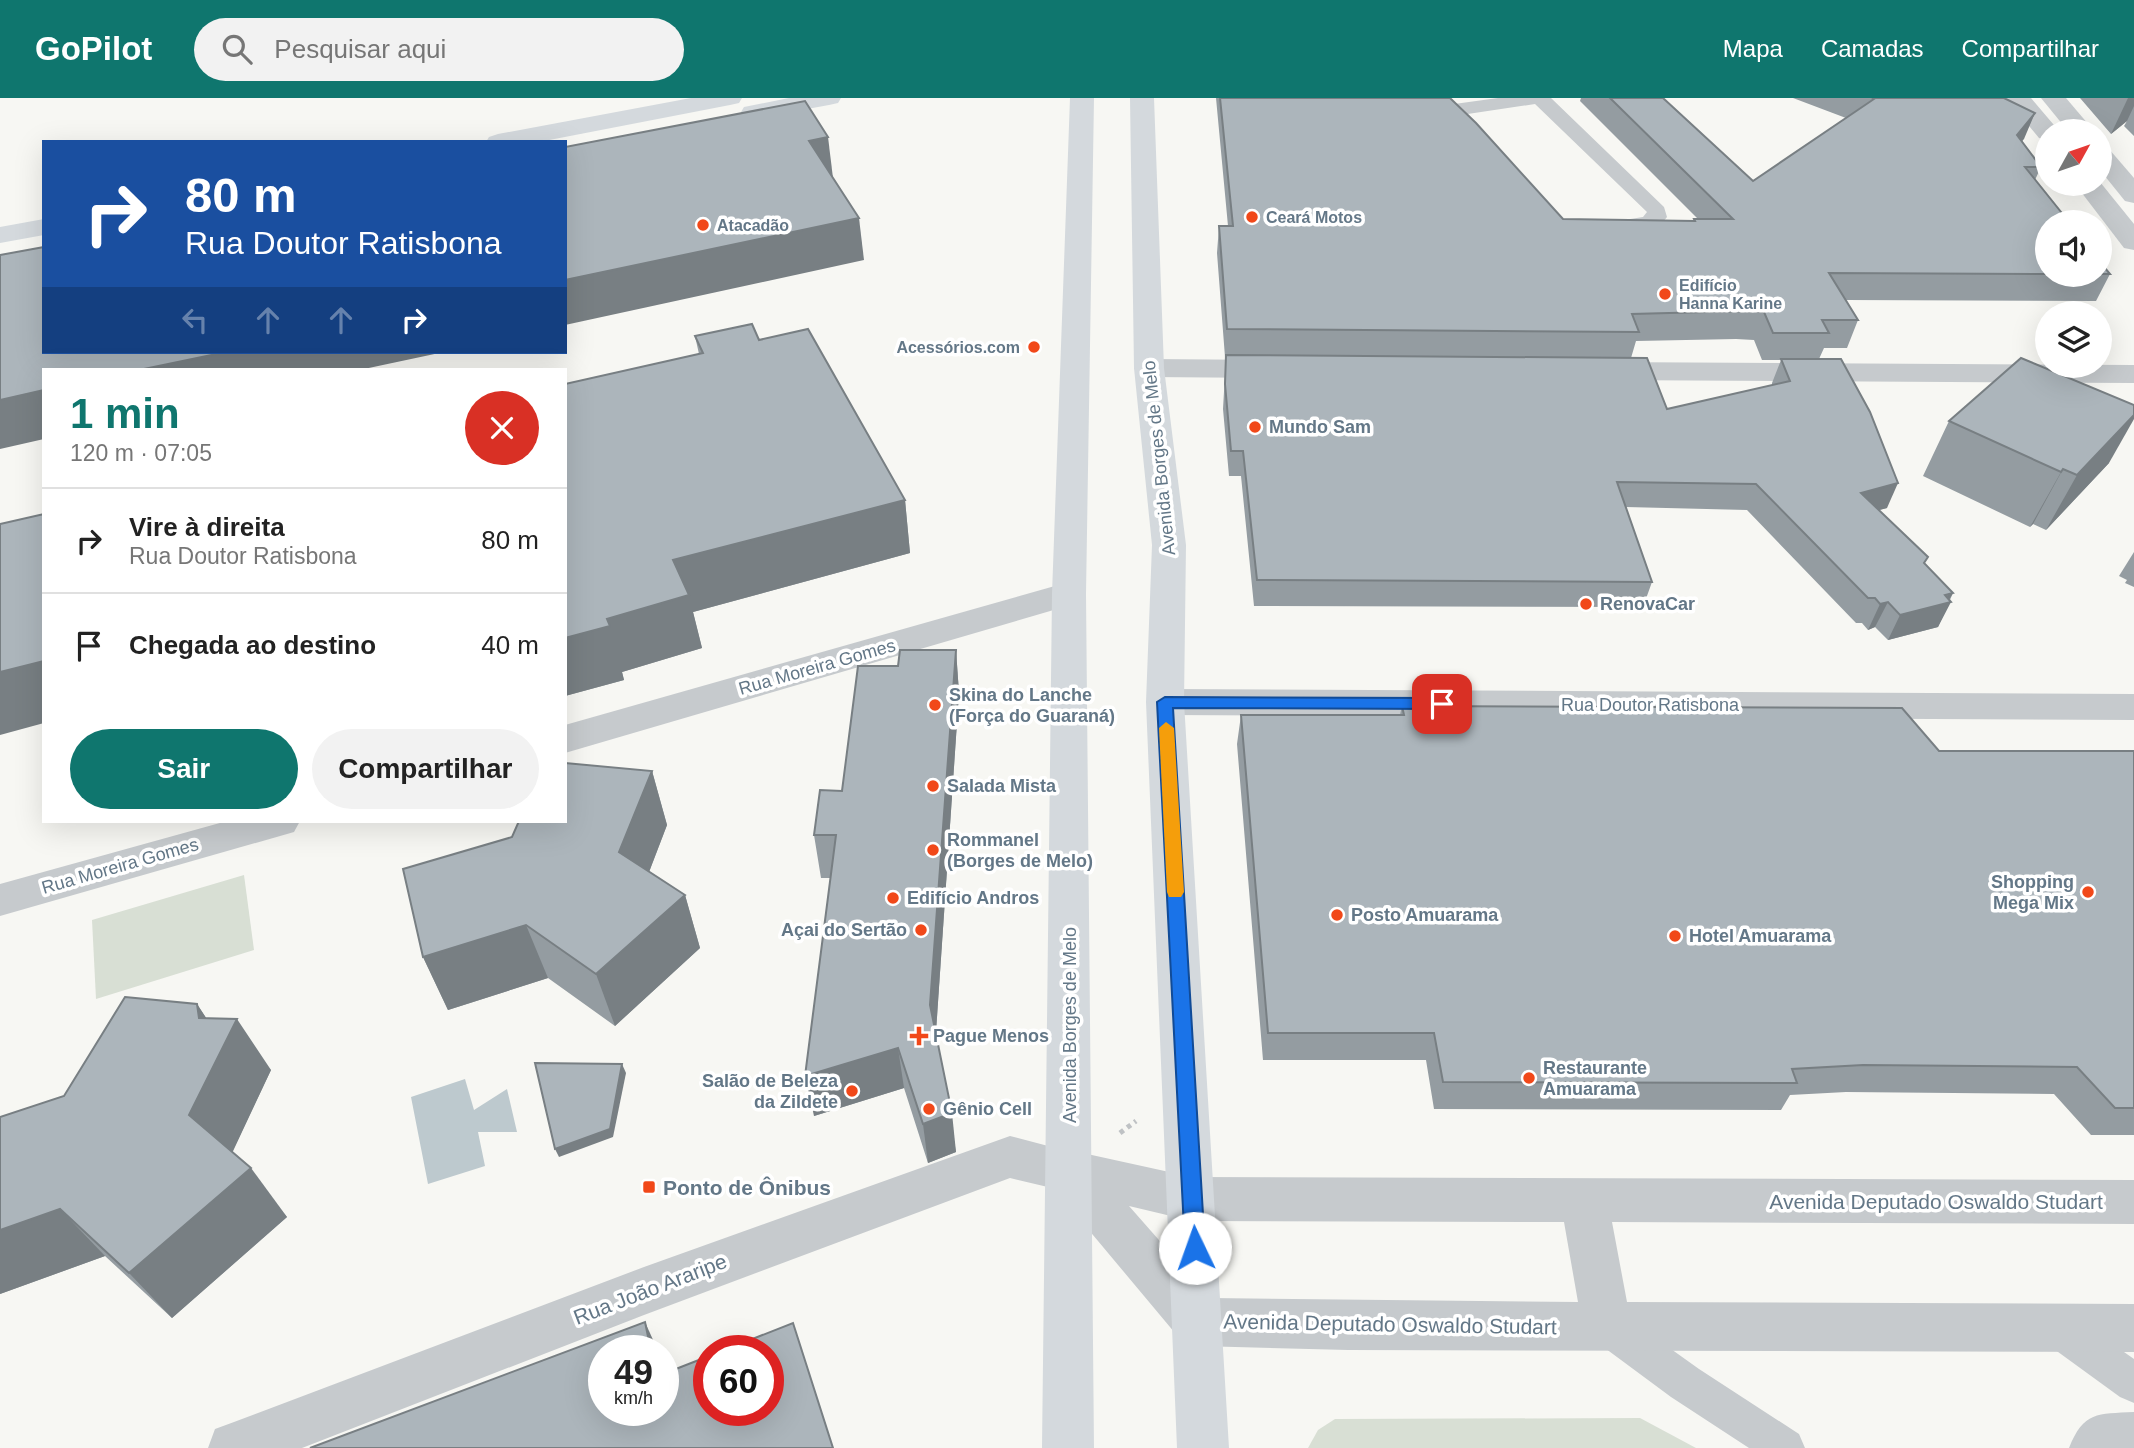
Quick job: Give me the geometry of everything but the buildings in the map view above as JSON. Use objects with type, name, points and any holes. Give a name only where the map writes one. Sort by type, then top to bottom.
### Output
[{"type":"main road","points":[[509,140],[730,98]]},
{"type":"main road","points":[[567,148],[829,98]]},
{"type":"main road","name":"Avenida Borges de Melo","points":[[1068,1448],[1069,594],[1082,98]]},
{"type":"main road","name":"Avenida Borges de Melo","points":[[1142,98],[1149,368],[1169,545],[1165,702],[1203,1448]]},
{"type":"main road","points":[[0,235],[42,227]]},
{"type":"main road","points":[[0,256],[42,247]]},
{"type":"street","points":[[2018,98],[2036,119]]},
{"type":"street","points":[[2053,98],[2070,119]]},
{"type":"street","points":[[2112,168],[2134,195]]},
{"type":"street","points":[[2098,196],[2134,242]]},
{"type":"street","points":[[1149,368],[1301,369]]},
{"type":"street","points":[[1579,371],[2134,374]]},
{"type":"street","name":"Rua Moreira Gomes","points":[[567,738],[1069,594]]},
{"type":"street","name":"Rua Doutor Ratisbona","points":[[1165,702],[2134,707]]},
{"type":"street","name":"Rua Moreira Gomes","points":[[0,900],[272,823]]},
{"type":"street","name":"Rua João Araripe","points":[[234,1448],[644,1291],[1010,1157],[1069,1171]]},
{"type":"street","name":"Avenida Deputado Oswaldo Studart","points":[[1069,1171],[1192,1199],[2134,1202]]},
{"type":"street","name":"Avenida Deputado Oswaldo Studart","points":[[1069,1171],[1198,1321],[1348,1326],[2134,1328]]},
{"type":"street","points":[[1584,1200],[1608,1327]]},
{"type":"lane","points":[[1442,104],[1539,98],[1657,211],[1657,217],[1649,223],[1596,229]]},
{"type":"lane","points":[[1442,104],[1476,140]]},
{"type":"lane","points":[[1608,1327],[1685,1383],[1785,1448]]},
{"type":"lane","points":[[2057,1328],[2134,1383]]},
{"type":"lane","points":[[2089,1448],[2098,1434],[2134,1432]]},
{"type":"path","points":[[1069,1171],[1186,1084]]},
{"type":"shaded area","points":[[244,875],[254,950],[96,999],[92,920]]},
{"type":"shaded area","points":[[465,1079],[474,1110],[507,1089],[517,1132],[478,1132],[485,1166],[428,1184],[411,1097]]},
{"type":"shaded area","points":[[1640,1418],[1696,1448],[1308,1448],[1318,1430],[1335,1419]]},
{"type":"slow traffic","points":[[1166,728],[1175,892]]},
{"type":"place","name":"Ceará Motos","points":[[1252,217]]},
{"type":"place","name":"Atacadão","points":[[703,225]]},
{"type":"place","name":"Edifício Hanna Karine","points":[[1665,294]]},
{"type":"place","name":"Acessórios.com","points":[[1034,347]]},
{"type":"place","name":"Mundo Sam","points":[[1255,427]]},
{"type":"place","name":"RenovaCar","points":[[1586,604]]},
{"type":"place","name":"Skina do Lanche (Força do Guaraná)","points":[[935,705]]},
{"type":"place","name":"Salada Mista","points":[[933,786]]},
{"type":"place","name":"Rommanel (Borges de Melo)","points":[[933,850]]},
{"type":"place","name":"Shopping Mega Mix","points":[[2088,892]]},
{"type":"place","name":"Edifício Andros","points":[[893,898]]},
{"type":"place","name":"Posto Amuarama","points":[[1337,915]]},
{"type":"place","name":"Açai do Sertão","points":[[921,930]]},
{"type":"place","name":"Hotel Amuarama","points":[[1675,936]]},
{"type":"place","name":"Pague Menos","points":[[919,1036]]},
{"type":"place","name":"Restaurante Amuarama","points":[[1529,1078]]},
{"type":"place","name":"Salão de Beleza da Zildete","points":[[852,1091]]},
{"type":"place","name":"Gênio Cell","points":[[929,1109]]},
{"type":"place","name":"Ponto de Ônibus","points":[[649,1187]]},
{"type":"route","points":[[1195,1248],[1165,702],[1442,704]]}]
